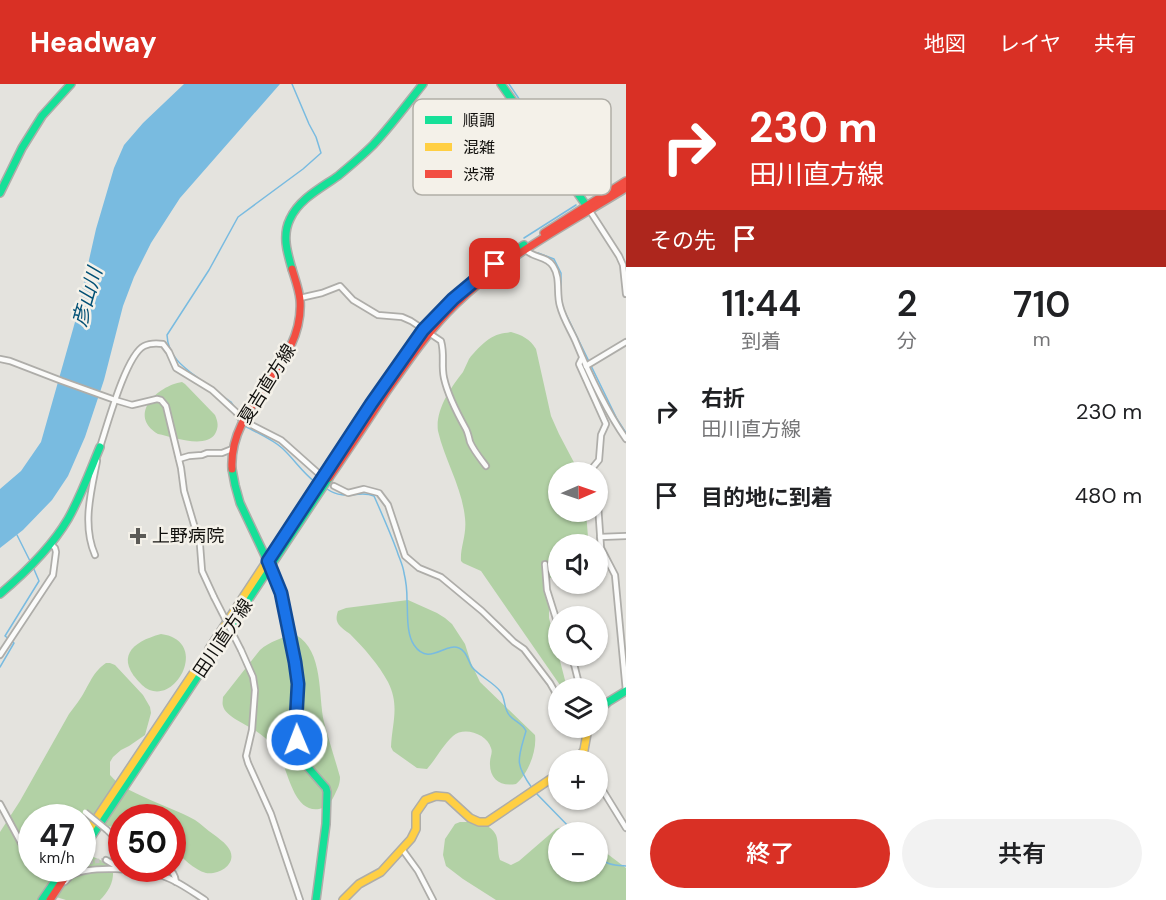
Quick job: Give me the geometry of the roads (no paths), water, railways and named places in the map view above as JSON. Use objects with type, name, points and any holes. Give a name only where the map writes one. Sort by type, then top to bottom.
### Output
[{"type":"main road","points":[[0,194],[22,148],[42,116],[71,84]]},
{"type":"main road","name":"夏吉直方線","points":[[316,900],[326,824],[327,792],[303,760],[297,740],[298,684],[281,593],[249,525],[235,487],[231,471],[232,449],[242,420],[294,344],[300,298],[286,251],[286,232],[290,217],[298,206],[343,172],[375,143],[423,84]]},
{"type":"main road","points":[[501,84],[512,99]]},
{"type":"main road","name":"田川直方線","points":[[611,192],[626,181]]},
{"type":"main road","name":"田川直方線","points":[[96,829],[371,404],[453,299],[495,264],[626,188]]},
{"type":"main road","points":[[579,195],[588,208]]},
{"type":"main road","name":"田川直方線","points":[[426,332],[492,273],[606,195]]},
{"type":"main road","points":[[0,594],[51,544],[69,518],[100,447]]},
{"type":"main road","name":"田川直方線","points":[[96,819],[269,564]]},
{"type":"main road","points":[[608,702],[626,691]]},
{"type":"main road","points":[[343,900],[359,884],[381,872],[411,839],[416,829],[416,813],[425,800],[436,796],[447,797],[470,818],[479,822],[487,822],[548,781]]},
{"type":"main road","points":[[42,900],[54,882]]},
{"type":"main road","points":[[52,897],[62,882]]},
{"type":"street","points":[[588,208],[623,265],[626,294]]},
{"type":"street","points":[[526,250],[529,254],[547,259],[555,268],[560,306],[582,358],[588,364],[616,424],[626,439]]},
{"type":"street","points":[[300,298],[340,286],[352,300],[378,315],[411,321],[441,341],[444,352],[443,370],[448,391],[470,442],[486,466]]},
{"type":"street","points":[[588,364],[626,342]]},
{"type":"street","points":[[95,555],[89,537],[88,514],[100,447],[119,386],[130,363],[142,347],[153,343],[163,344],[176,368],[212,390],[242,420],[281,440],[318,473]]},
{"type":"street","points":[[0,358],[132,405],[157,399],[166,406],[184,491],[200,545],[202,571],[254,677],[252,730],[246,756],[270,814],[300,900]]},
{"type":"street","points":[[582,358],[579,364],[606,424],[601,435],[597,462]]},
{"type":"street","points":[[179,459],[207,453],[222,453],[232,449]]},
{"type":"street","points":[[334,486],[348,494],[364,489],[379,493],[388,505],[405,556],[419,568],[441,577],[482,611],[524,649],[548,680]]},
{"type":"street","points":[[608,537],[626,536]]},
{"type":"street","points":[[0,655],[53,575],[56,552],[51,544]]},
{"type":"street","points":[[608,562],[615,575],[626,691]]},
{"type":"street","points":[[545,564],[547,590],[552,606]]},
{"type":"street","points":[[619,616],[626,615]]},
{"type":"street","points":[[608,799],[626,828]]},
{"type":"street","points":[[0,804],[18,837]]},
{"type":"street","points":[[96,821],[108,831]]},
{"type":"street","points":[[402,849],[418,871],[433,900]]},
{"type":"street","points":[[52,897],[71,876],[82,872],[108,870]]},
{"type":"street","points":[[176,882],[205,900]]},
{"type":"water","name":"彦山川","points":[[184,84],[280,84],[180,198],[151,243],[123,306],[104,380],[85,437],[68,476],[52,500],[23,530],[0,548],[0,489],[21,471],[41,442],[75,322],[96,229],[114,168],[124,145],[143,123]]},
{"type":"waterway","points":[[202,381],[174,356],[167,335],[209,270],[238,217],[321,153],[292,84]]},
{"type":"waterway","points":[[509,84],[519,99]]},
{"type":"waterway","points":[[524,238],[576,205]]},
{"type":"waterway","points":[[538,253],[554,259],[561,273],[561,304],[626,433]]},
{"type":"waterway","points":[[218,393],[231,402],[236,410]]},
{"type":"waterway","points":[[245,426],[278,445],[315,482]]},
{"type":"waterway","points":[[327,489],[340,495],[368,494],[374,496],[403,567],[411,640],[425,654],[454,647],[462,649],[475,670],[500,691],[508,713],[526,731],[519,761],[522,772],[532,788]]},
{"type":"waterway","points":[[17,535],[31,563]]},
{"type":"waterway","points":[[0,667],[14,643],[5,636],[39,581],[33,567]]},
{"type":"waterway","points":[[535,792],[564,822]]},
{"type":"waterway","points":[[608,863],[626,866]]},
{"type":"tunnel","points":[[96,861],[106,860]]},
{"type":"place","name":"上野病院","points":[[138,536]]}]
